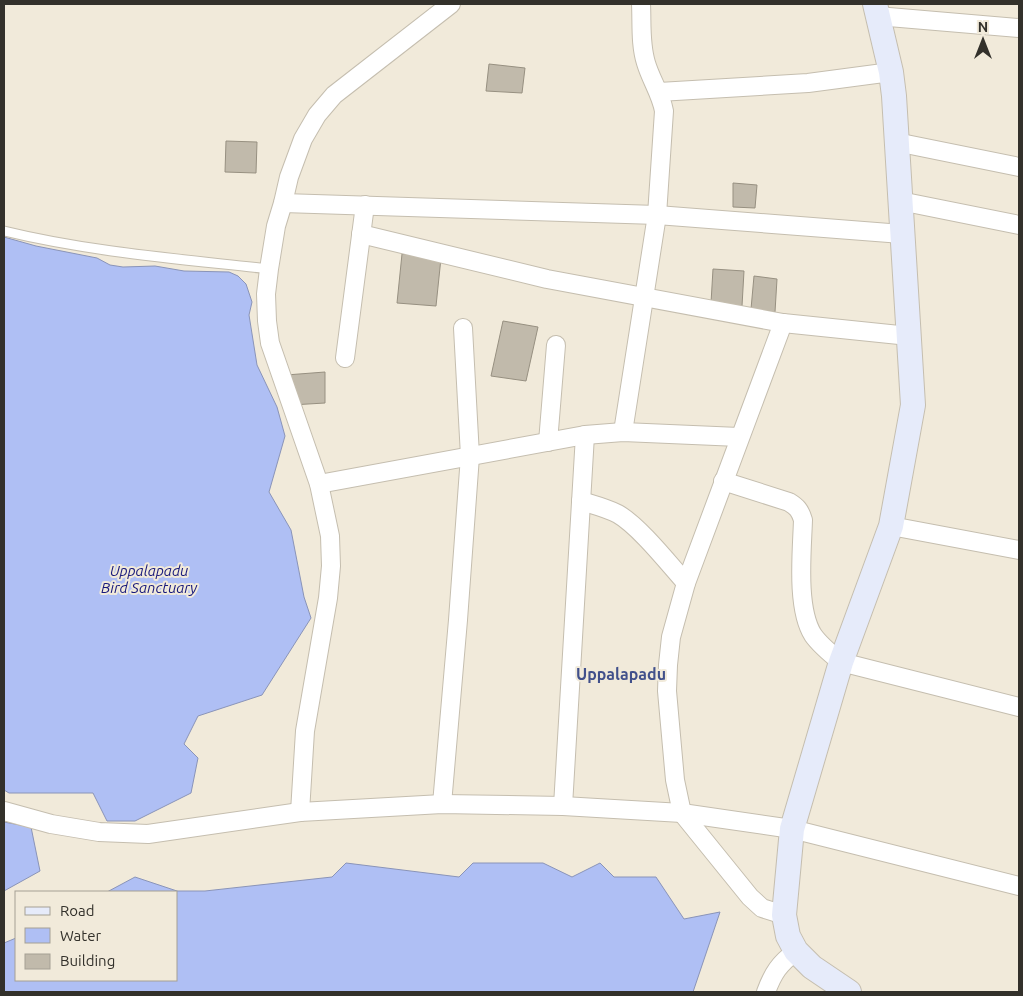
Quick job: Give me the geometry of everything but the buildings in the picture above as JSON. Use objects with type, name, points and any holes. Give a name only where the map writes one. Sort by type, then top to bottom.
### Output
[{"type":"main road","points":[[849,992],[812,967],[796,951],[788,936],[784,915],[792,829],[841,662],[891,526],[913,405],[894,96],[891,72],[876,10]]},
{"type":"street","points":[[300,812],[305,731],[328,598],[331,566],[330,536],[319,484],[270,343],[266,294],[276,226],[289,177],[303,139],[317,115],[334,95],[451,4]]},
{"type":"street","points":[[623,432],[657,215],[664,112],[659,92],[646,61],[640,4]]},
{"type":"street","points":[[876,10],[1019,28]]},
{"type":"street","points":[[659,92],[808,83],[891,72]]},
{"type":"street","points":[[896,142],[1019,167]]},
{"type":"street","points":[[900,201],[1019,225]]},
{"type":"street","points":[[282,202],[657,215],[902,234]]},
{"type":"street","points":[[344,358],[364,205]]},
{"type":"street","points":[[361,234],[547,279],[783,323],[909,336]]},
{"type":"street","points":[[783,323],[686,583],[671,638],[667,691],[675,780],[682,814],[750,897],[762,908],[784,915]]},
{"type":"street","points":[[442,804],[470,456],[463,328]]},
{"type":"street","points":[[548,442],[556,344]]},
{"type":"street","points":[[319,484],[585,435],[623,432],[739,437]]},
{"type":"street","points":[[563,806],[585,435]]},
{"type":"street","points":[[723,481],[788,502],[797,506],[801,512],[803,520],[802,596],[806,615],[812,634],[841,662],[1019,707]]},
{"type":"street","points":[[581,501],[607,509],[620,515],[632,524],[686,583]]},
{"type":"street","points":[[891,526],[1019,550]]},
{"type":"street","points":[[4,811],[52,824],[90,831],[148,834],[300,812],[442,804],[563,806],[682,814],[792,829],[1019,886]]},
{"type":"street","points":[[766,992],[776,969],[796,951]]},
{"type":"lane","points":[[4,231],[116,252],[269,269]]},
{"type":"water","name":"Uppalapadu Bird Sanctuary","points":[[4,237],[36,246],[97,258],[110,265],[123,267],[155,266],[184,271],[229,272],[238,276],[246,284],[252,302],[249,315],[257,365],[277,407],[285,436],[269,492],[291,530],[304,597],[311,618],[262,695],[198,716],[184,744],[198,758],[191,793],[135,821],[107,821],[93,793],[9,793],[4,790]]},
{"type":"water","points":[[4,822],[31,827],[40,871],[4,891]]},
{"type":"water","points":[[346,863],[459,877],[473,863],[543,863],[572,877],[600,863],[614,877],[656,877],[684,919],[720,912],[693,992],[4,992],[4,943],[15,938],[15,981],[178,981],[178,891],[205,891],[332,877]]},
{"type":"water","points":[[135,877],[177,891],[109,891]]},
{"type":"district","name":"Uppalapadu","points":[[621,674]]}]
